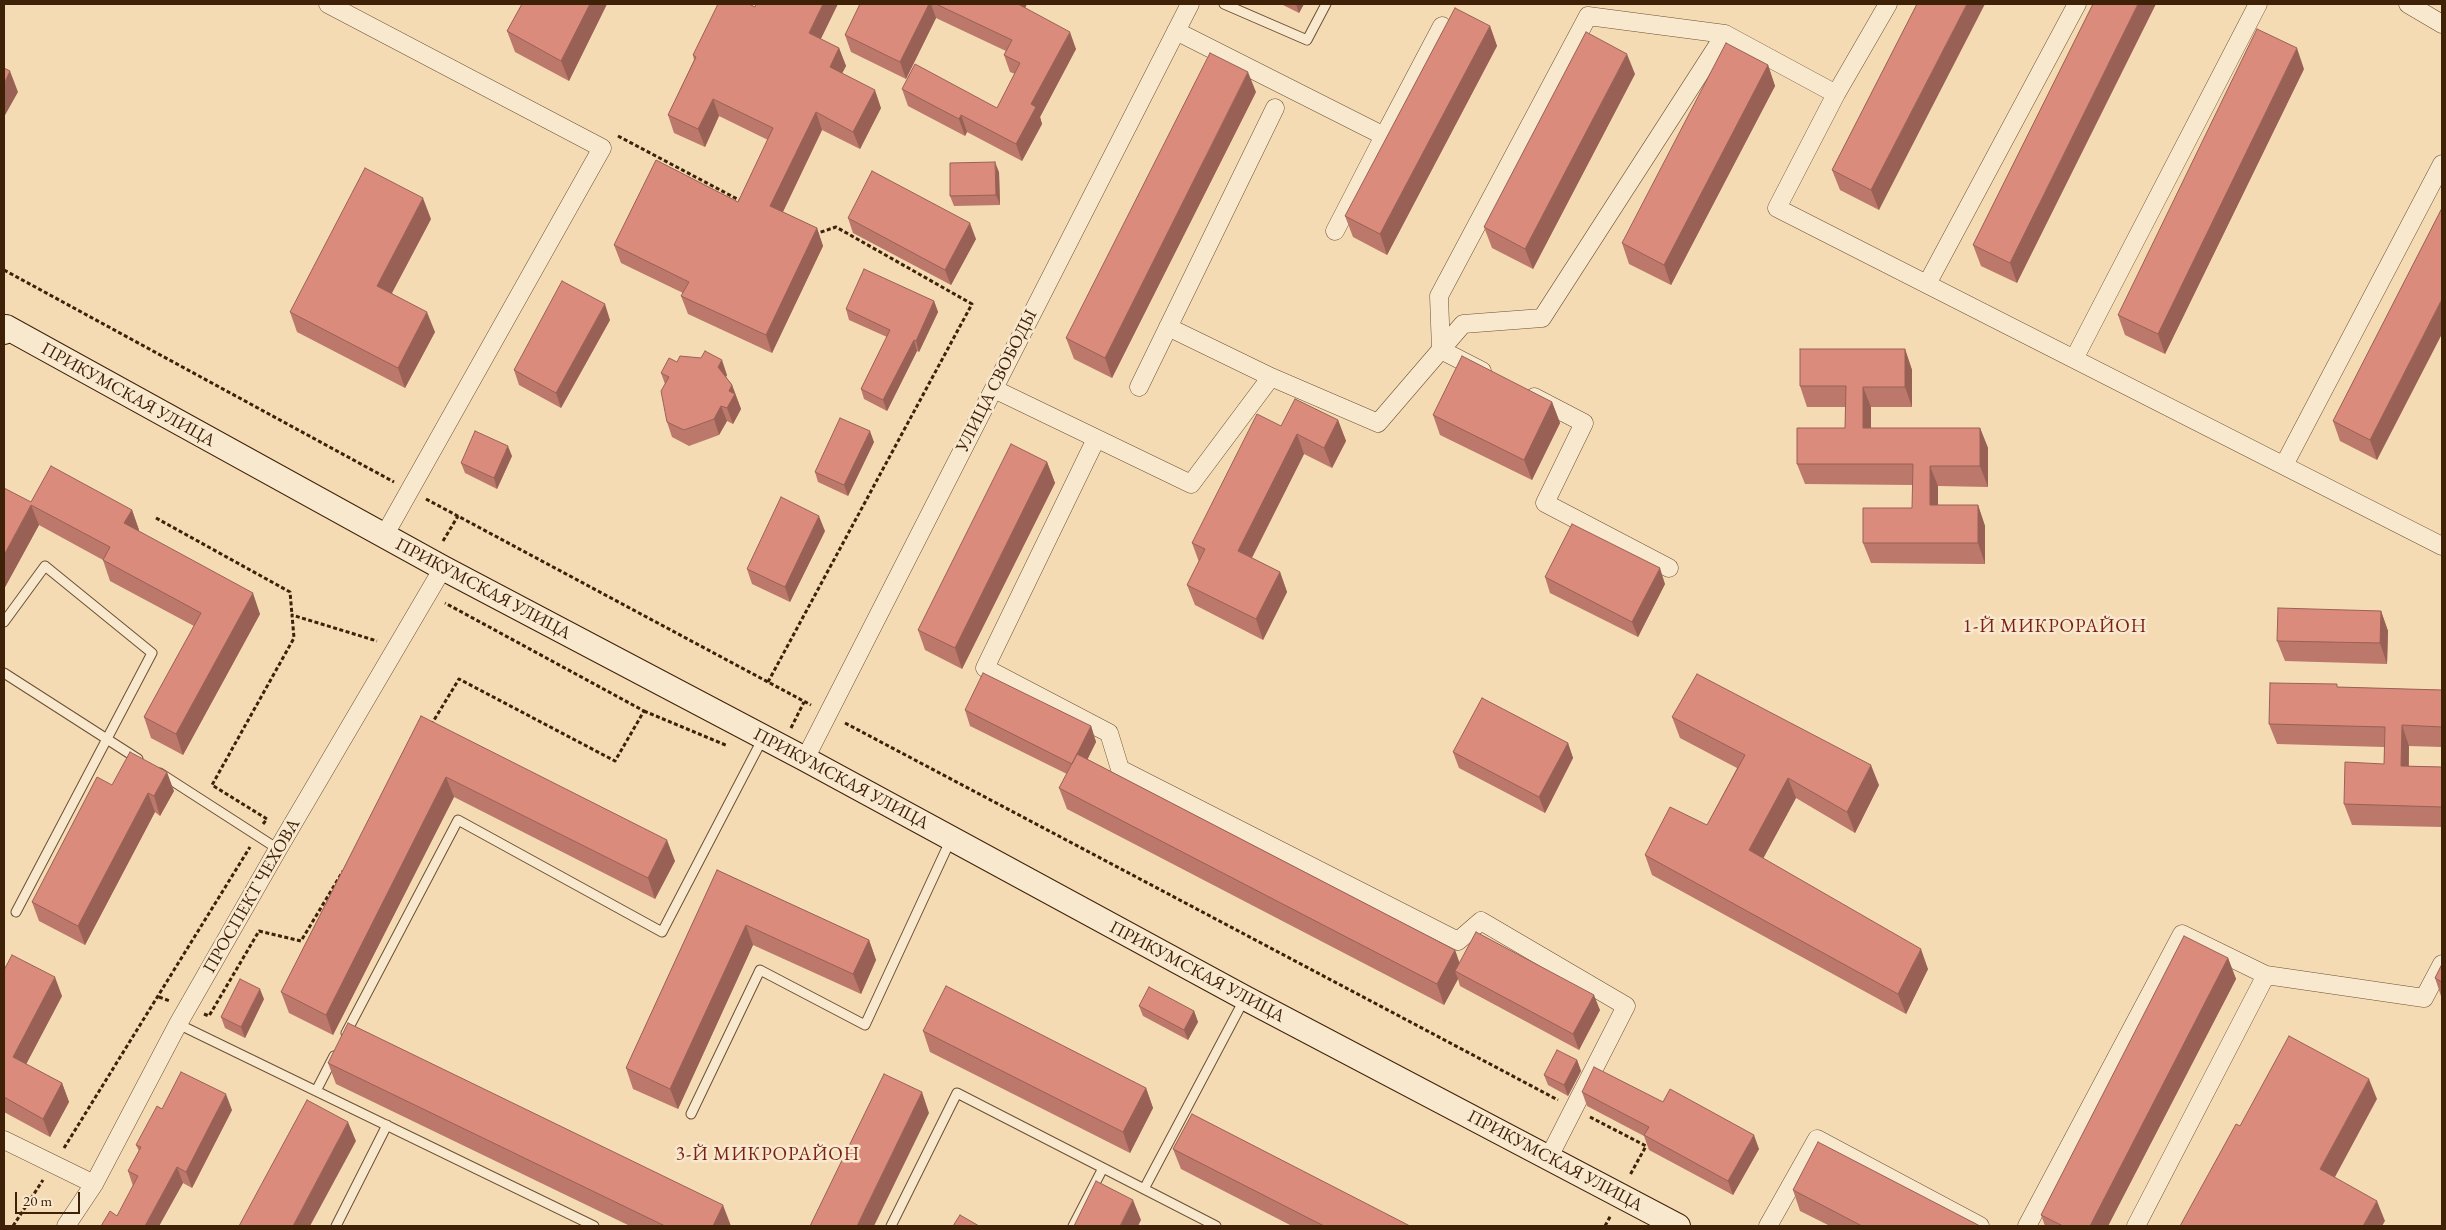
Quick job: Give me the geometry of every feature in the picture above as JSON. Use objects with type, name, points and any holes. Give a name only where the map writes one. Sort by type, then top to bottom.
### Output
[{"type":"main road","name":"ПРИКУМСКАЯ УЛИЦА","points":[[5,329],[437,565],[805,759],[1245,998],[1678,1226]]},
{"type":"street","points":[[328,4],[602,148],[384,536]]},
{"type":"street","name":"УЛИЦА СВОБОДЫ","points":[[805,759],[1190,4]]},
{"type":"street","points":[[1888,4],[1836,94],[1777,208],[2442,546]]},
{"type":"street","points":[[1927,284],[2077,4]]},
{"type":"street","points":[[2074,359],[2258,4]]},
{"type":"street","points":[[2408,4],[2442,24]]},
{"type":"street","points":[[1441,350],[1439,296],[1588,16],[1725,34],[1836,94]]},
{"type":"street","points":[[1335,232],[1442,26]]},
{"type":"street","points":[[1176,31],[1384,136]]},
{"type":"street","points":[[1168,327],[1271,377],[1378,423],[1463,324],[1542,318],[1725,34]]},
{"type":"street","points":[[1139,387],[1275,108]]},
{"type":"street","points":[[2284,465],[2442,164]]},
{"type":"street","points":[[1441,350],[1500,380]]},
{"type":"street","points":[[994,389],[1191,484],[1271,377]]},
{"type":"street","points":[[1517,388],[1584,423],[1544,503],[1669,568]]},
{"type":"street","points":[[1096,439],[985,668],[1109,733],[1120,769],[1458,941],[1481,921],[1626,1006],[1549,1157]]},
{"type":"street","name":"ПРОСПЕКТ ЧЕХОВА","points":[[66,1226],[94,1184],[178,1024],[278,848],[428,594],[437,565]]},
{"type":"street","points":[[2027,1226],[2182,934],[2266,975],[2424,998],[2442,964]]},
{"type":"street","points":[[2136,1226],[2266,975]]},
{"type":"street","points":[[1768,1226],[1816,1139],[1980,1226]]},
{"type":"street","points":[[4,1140],[94,1184]]},
{"type":"lane","points":[[1224,4],[1307,40],[1326,4]]},
{"type":"lane","points":[[4,622],[45,566],[152,653],[16,912]]},
{"type":"lane","points":[[4,673],[278,848]]},
{"type":"lane","points":[[343,1039],[458,820],[662,932],[763,737]]},
{"type":"lane","points":[[691,1114],[760,970],[865,1025],[951,839]]},
{"type":"lane","points":[[1144,1189],[1245,998]]},
{"type":"lane","points":[[178,1024],[594,1226]]},
{"type":"lane","points":[[316,1091],[339,1048]]},
{"type":"lane","points":[[891,1226],[957,1093],[1216,1226]]},
{"type":"lane","points":[[336,1226],[386,1125]]},
{"type":"lane","points":[[1073,1226],[1103,1168]]},
{"type":"path","points":[[614,134],[749,206]]},
{"type":"path","points":[[768,682],[972,304],[836,228],[808,237]]},
{"type":"path","points":[[4,270],[768,682],[1646,1146],[1605,1226]]},
{"type":"path","points":[[437,565],[458,516]]},
{"type":"path","points":[[13,1226],[159,996],[267,819],[212,785],[294,638],[290,592],[156,518]]},
{"type":"path","points":[[428,594],[644,711],[615,761],[459,679],[428,730]]},
{"type":"path","points":[[292,615],[383,643]]},
{"type":"path","points":[[159,996],[209,1016],[259,931],[301,941],[347,865]]},
{"type":"building","points":[[522,4],[590,4],[561,61],[507,31]]},
{"type":"building","points":[[718,4],[749,4],[755,7],[756,4],[823,4],[809,33],[839,48],[830,67],[875,90],[853,132],[816,112],[770,206],[817,228],[766,335],[681,296],[689,282],[614,245],[656,160],[738,202],[773,128],[713,99],[698,129],[668,115],[696,57],[693,55]]},
{"type":"building","points":[[860,4],[929,4],[900,62],[845,35]]},
{"type":"building","points":[[936,4],[1018,4],[1070,32],[1031,104],[1036,107],[1016,144],[961,115],[959,119],[902,89],[915,64],[997,108],[1020,63],[1004,55],[1012,40]]},
{"type":"building","points":[[1917,4],[1967,4],[1871,190],[1832,170]]},
{"type":"building","points":[[2093,4],[2138,4],[2010,263],[1973,245]]},
{"type":"building","points":[[1455,8],[1490,26],[1380,234],[1345,216]]},
{"type":"building","points":[[2257,29],[2297,48],[2158,334],[2118,315]]},
{"type":"building","points":[[1586,32],[1627,54],[1525,249],[1484,227]]},
{"type":"building","points":[[1726,43],[1768,65],[1664,265],[1622,243]]},
{"type":"building","points":[[1210,53],[1248,72],[1105,358],[1066,338]]},
{"type":"building","points":[[4,68],[10,71],[4,84]]},
{"type":"building","points":[[995,162],[996,195],[950,196],[950,163]]},
{"type":"building","points":[[365,168],[423,198],[377,286],[427,312],[398,368],[290,312]]},
{"type":"building","points":[[872,171],[970,223],[945,270],[848,218]]},
{"type":"building","points":[[2442,208],[2442,299],[2370,440],[2333,421]]},
{"type":"building","points":[[864,269],[934,301],[916,341],[914,340],[883,400],[861,389],[890,330],[846,309]]},
{"type":"building","points":[[562,281],[605,304],[556,393],[514,370]]},
{"type":"building","points":[[1800,349],[1905,349],[1905,387],[1863,387],[1863,428],[1980,428],[1980,466],[1930,466],[1930,505],[1978,505],[1978,543],[1863,543],[1863,508],[1912,508],[1913,464],[1797,464],[1797,428],[1845,428],[1846,386],[1800,386]]},
{"type":"building","points":[[705,351],[722,360],[718,367],[732,385],[729,391],[735,394],[727,408],[721,406],[714,419],[684,430],[667,422],[661,391],[669,377],[661,373],[669,358],[677,362],[680,356],[701,358]]},
{"type":"building","points":[[1462,356],[1552,402],[1524,460],[1433,415]]},
{"type":"building","points":[[1295,399],[1338,420],[1324,448],[1297,434],[1238,551],[1280,572],[1256,619],[1187,585],[1205,549],[1192,543],[1257,414],[1281,426]]},
{"type":"building","points":[[840,418],[870,431],[844,485],[815,472]]},
{"type":"building","points":[[475,431],[508,446],[494,478],[461,463]]},
{"type":"building","points":[[1011,444],[1047,462],[955,648],[918,630]]},
{"type":"building","points":[[51,466],[132,510],[124,523],[253,593],[176,734],[144,717],[201,613],[103,560],[110,547],[31,505],[4,555],[4,488],[31,502]]},
{"type":"building","points":[[781,497],[819,516],[785,587],[747,569]]},
{"type":"building","points":[[1572,524],[1660,568],[1632,622],[1545,577]]},
{"type":"building","points":[[2278,608],[2381,611],[2380,643],[2277,641]]},
{"type":"building","points":[[983,673],[1091,726],[1072,764],[965,710]]},
{"type":"building","points":[[1697,674],[1871,765],[1847,812],[1788,778],[1749,850],[1921,949],[1898,994],[1645,855],[1670,807],[1707,825],[1745,755],[1672,717]]},
{"type":"building","points":[[2270,683],[2337,684],[2337,687],[2442,690],[2442,727],[2402,725],[2401,766],[2442,767],[2442,807],[2344,804],[2345,762],[2384,764],[2385,727],[2269,724]]},
{"type":"building","points":[[1482,698],[1568,743],[1539,797],[1453,752]]},
{"type":"building","points":[[421,716],[667,840],[648,878],[446,777],[326,1015],[281,992]]},
{"type":"building","points":[[130,752],[167,772],[154,796],[148,793],[78,926],[32,902],[97,777],[112,785]]},
{"type":"building","points":[[1077,754],[1455,950],[1437,984],[1059,788]]},
{"type":"building","points":[[717,870],[869,940],[853,974],[746,925],[670,1089],[626,1068]]},
{"type":"building","points":[[1476,932],[1594,995],[1573,1034],[1455,971]]},
{"type":"building","points":[[2184,936],[2228,958],[2090,1226],[2063,1226],[2041,1215]]},
{"type":"building","points":[[12,955],[55,977],[13,1057],[62,1083],[43,1119],[4,1097],[4,970]]},
{"type":"building","points":[[2442,964],[2442,982],[2435,978]]},
{"type":"building","points":[[240,979],[260,989],[241,1027],[221,1017]]},
{"type":"building","points":[[946,986],[1146,1088],[1123,1132],[923,1031]]},
{"type":"building","points":[[1149,987],[1194,1011],[1184,1030],[1139,1006]]},
{"type":"building","points":[[348,1023],[723,1205],[713,1226],[665,1226],[328,1063]]},
{"type":"building","points":[[2289,1036],[2369,1079],[2320,1169],[2377,1201],[2363,1226],[2180,1226],[2236,1124],[2240,1126]]},
{"type":"building","points":[[1557,1050],[1577,1060],[1564,1085],[1544,1075]]},
{"type":"building","points":[[1594,1067],[1663,1102],[1670,1089],[1754,1135],[1728,1181],[1644,1135],[1649,1127],[1582,1092]]},
{"type":"building","points":[[181,1072],[226,1094],[186,1172],[177,1167],[145,1226],[101,1226],[110,1211],[117,1216],[138,1176],[128,1171],[141,1147],[136,1145],[157,1106],[162,1109]]},
{"type":"building","points":[[884,1074],[922,1092],[857,1226],[810,1226]]},
{"type":"building","points":[[307,1100],[348,1122],[293,1226],[239,1226]]},
{"type":"building","points":[[1192,1114],[1410,1226],[1324,1226],[1173,1149]]},
{"type":"building","points":[[1818,1142],[1980,1226],[1862,1226],[1793,1190]]},
{"type":"building","points":[[1096,1181],[1133,1200],[1120,1226],[1074,1226]]},
{"type":"building","points":[[960,1215],[979,1226],[953,1226]]},
{"type":"district","name":"1-Й МИКРОРАЙОН","points":[[2055,627]]},
{"type":"district","name":"3-Й МИКРОРАЙОН","points":[[768,1155]]}]
